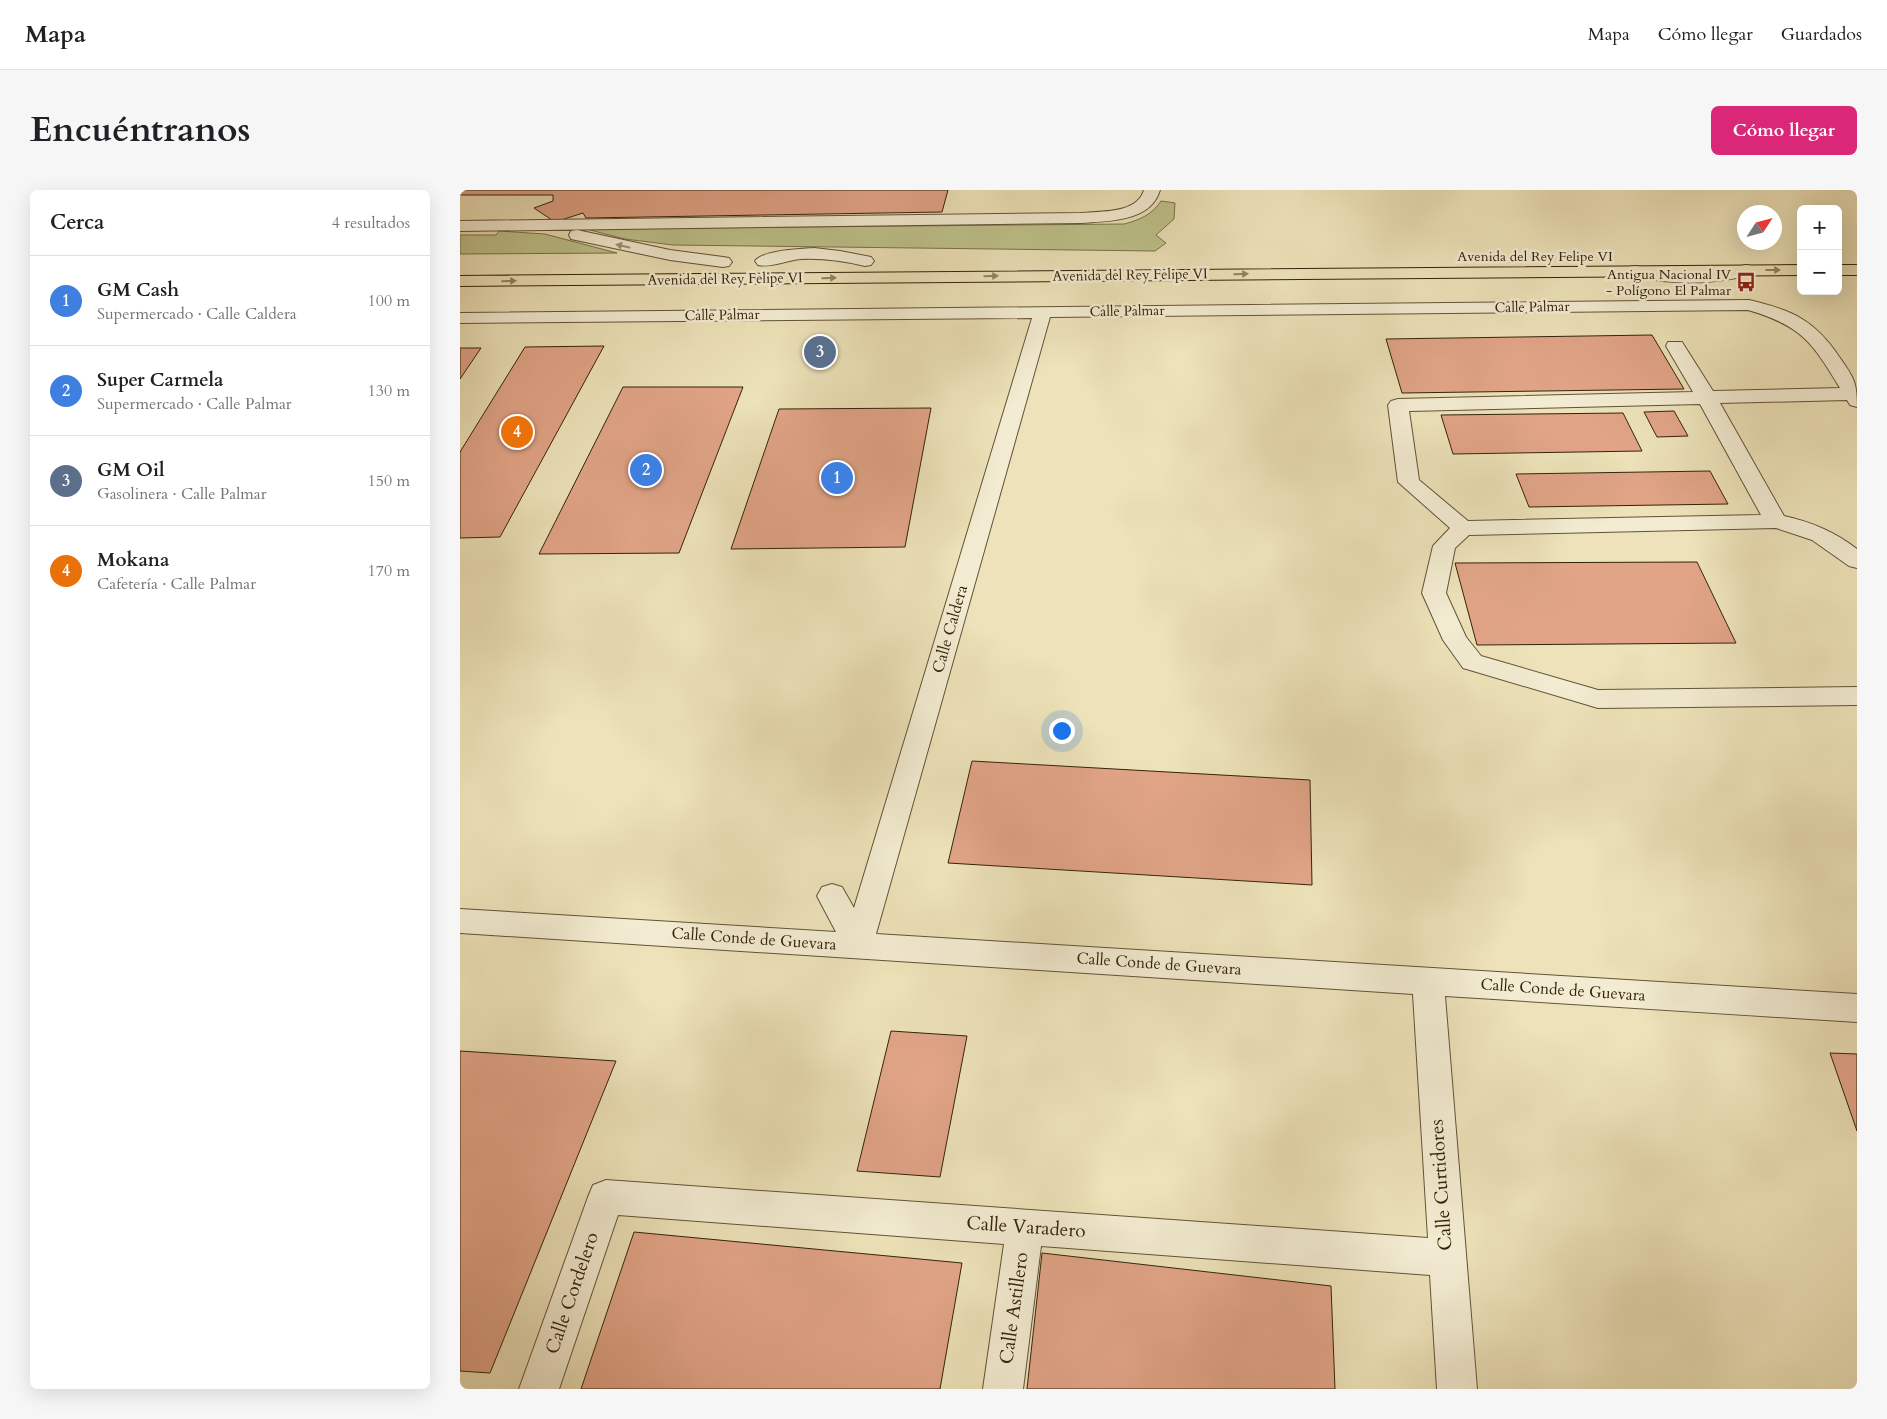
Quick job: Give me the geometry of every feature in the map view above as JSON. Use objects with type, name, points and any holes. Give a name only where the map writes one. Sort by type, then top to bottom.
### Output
[{"type":"main road","name":"Avenida del Rey Felipe VI","points":[[1093,259],[1797,256]]},
{"type":"main road","points":[[1842,256],[1857,256]]},
{"type":"main road","name":"Avenida del Rey Felipe VI","points":[[625,262],[885,260]]},
{"type":"main road","points":[[1746,270],[1797,270]]},
{"type":"main road","points":[[1842,270],[1857,270]]},
{"type":"main road","name":"Avenida del Rey Felipe VI","points":[[460,281],[1635,271]]},
{"type":"street","points":[[460,226],[1081,218],[1136,210],[1147,202],[1152,190]]},
{"type":"street","points":[[460,221],[519,220]]},
{"type":"street","points":[[536,225],[629,247],[735,262]]},
{"type":"street","points":[[460,232],[494,232]]},
{"type":"street","points":[[1635,271],[1663,278],[1723,278],[1746,270]]},
{"type":"street","name":"Calle Palmar","points":[[460,318],[1749,305],[1771,311],[1792,320],[1811,333],[1855,398]]},
{"type":"street","name":"Calle Caldera","points":[[858,946],[1043,312]]},
{"type":"street","points":[[1675,346],[1707,398],[1776,521]]},
{"type":"street","points":[[1855,398],[1707,398],[1398,405],[1409,482],[1463,528],[1776,521],[1800,526],[1828,537],[1857,561]]},
{"type":"street","points":[[1463,528],[1444,546],[1434,593],[1455,640],[1472,662],[1598,699],[1857,696]]},
{"type":"street","points":[[832,896],[858,946]]},
{"type":"street","name":"Calle Conde de Guevara","points":[[460,920],[1857,1008]]},
{"type":"street","name":"Calle Curtidores","points":[[1428,981],[1446,1258],[1457,1389]]},
{"type":"street","name":"Calle Varadero","points":[[606,1197],[1446,1258]]},
{"type":"street","name":"Calle Cordelero","points":[[539,1389],[606,1197]]},
{"type":"street","name":"Calle Astillero","points":[[1003,1389],[1025,1227]]},
{"type":"green space","points":[[1161,201],[1175,203],[1174,219],[1156,235],[1166,243],[1155,251],[673,245],[625,239],[586,229],[1124,224],[1145,216],[1154,210]]},
{"type":"green space","points":[[499,231],[545,234],[617,253],[460,254],[460,235],[496,235]]},
{"type":"building","points":[[460,190],[948,190],[942,212],[586,218],[583,213],[555,222],[534,208],[553,201],[553,195],[460,195]]},
{"type":"building","points":[[1652,335],[1684,389],[1402,393],[1386,339]]},
{"type":"building","points":[[604,346],[500,537],[460,538],[460,452],[525,347]]},
{"type":"building","points":[[460,348],[481,348],[460,379]]},
{"type":"building","points":[[623,387],[743,387],[679,553],[539,554]]},
{"type":"building","points":[[931,408],[905,547],[731,549],[779,409]]},
{"type":"building","points":[[1674,411],[1688,436],[1657,437],[1644,412]]},
{"type":"building","points":[[1623,413],[1642,451],[1453,454],[1441,415]]},
{"type":"building","points":[[1710,471],[1728,504],[1529,507],[1516,474]]},
{"type":"building","points":[[1697,562],[1736,643],[1477,645],[1455,563]]},
{"type":"building","points":[[972,761],[1310,780],[1312,885],[948,863]]},
{"type":"building","points":[[891,1031],[967,1036],[940,1177],[857,1171]]},
{"type":"building","points":[[460,1051],[616,1061],[490,1373],[460,1371]]},
{"type":"building","points":[[1830,1053],[1857,1054],[1857,1131]]},
{"type":"building","points":[[634,1232],[962,1263],[940,1389],[581,1389]]},
{"type":"building","points":[[1042,1253],[1331,1286],[1335,1389],[1027,1389]]},
{"type":"place","name":"Antigua Nacional IV - Polígono El Palmar","points":[[1746,282]]},
{"type":"place","name":"GM Oil","points":[[820,352]]},
{"type":"place","name":"Mokana","points":[[517,432]]},
{"type":"place","name":"Super Carmela","points":[[646,470]]},
{"type":"place","name":"GM Cash","points":[[837,478]]}]
